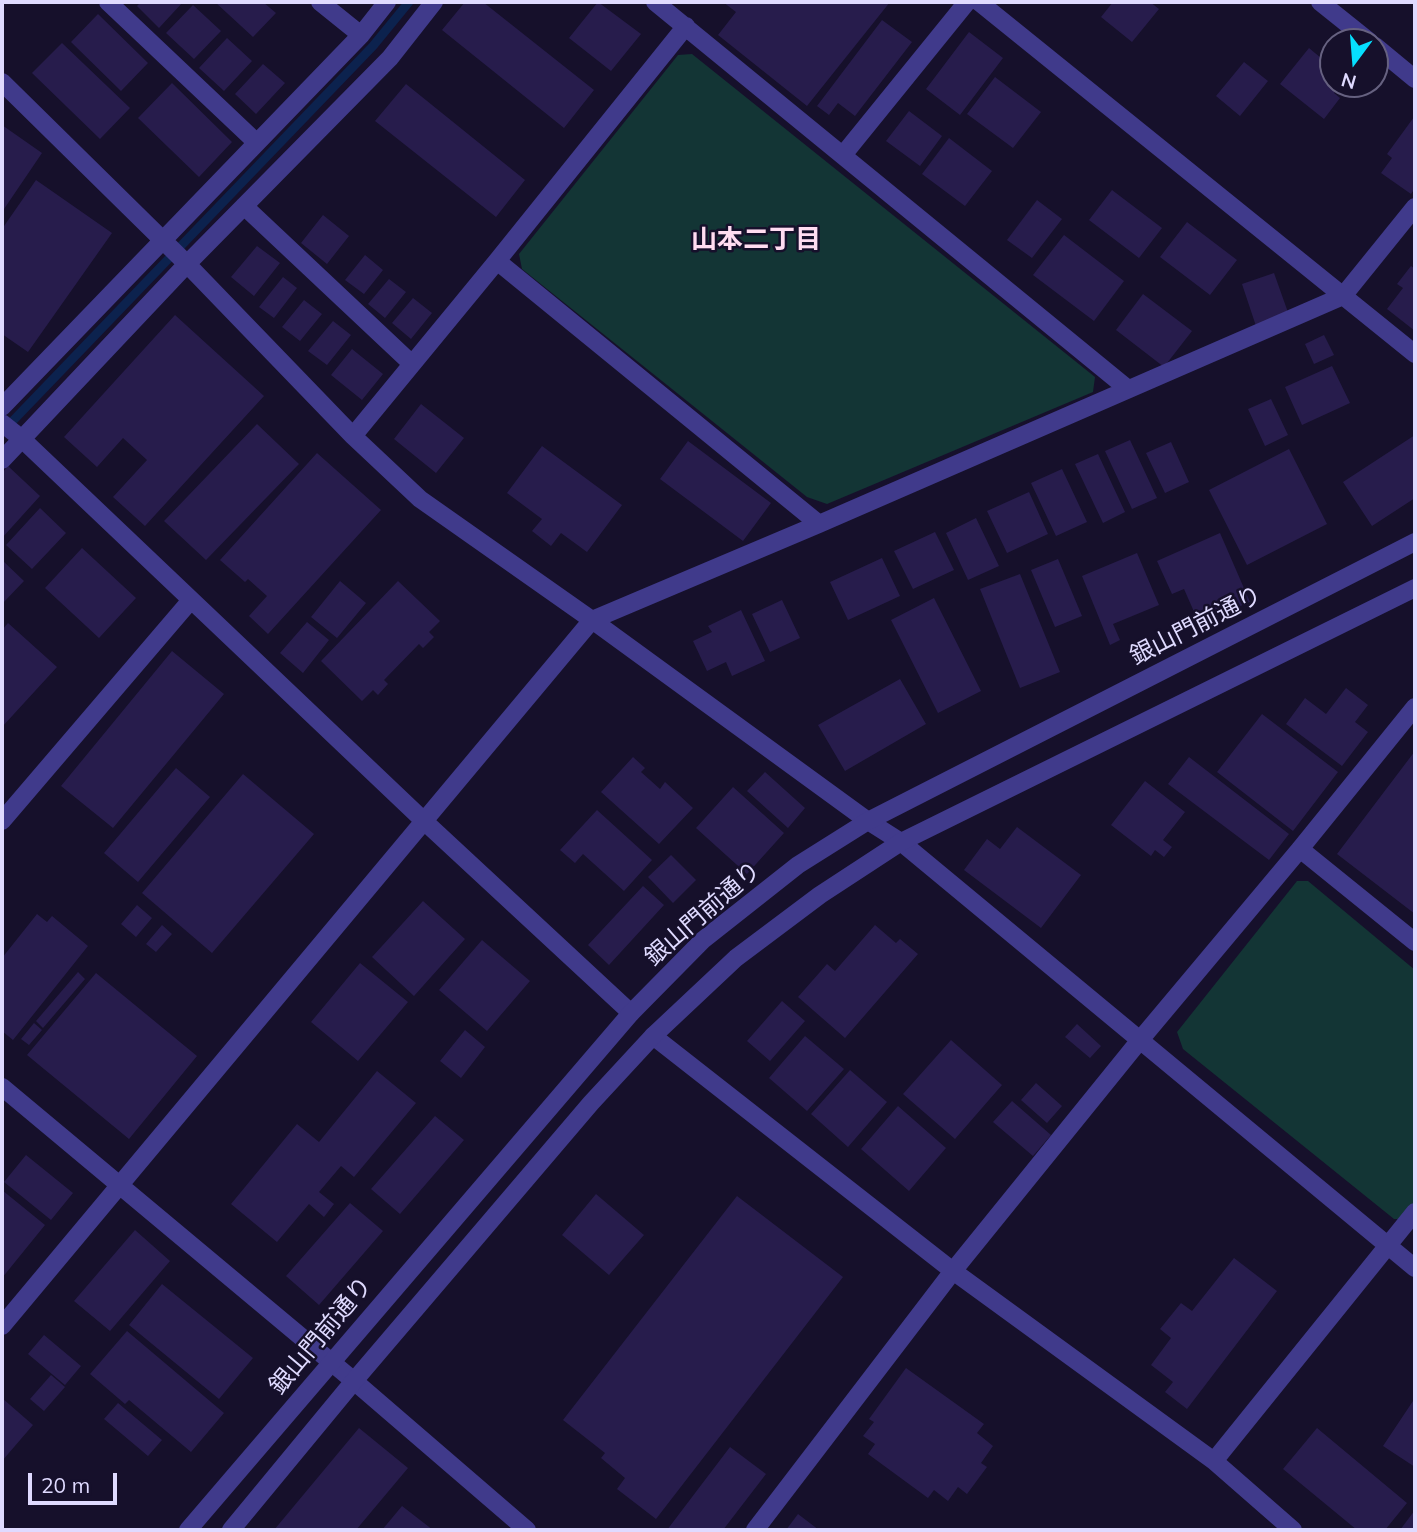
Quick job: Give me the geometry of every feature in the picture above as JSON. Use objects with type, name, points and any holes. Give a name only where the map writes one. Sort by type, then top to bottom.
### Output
[{"type":"street","points":[[108,2],[256,142]]},
{"type":"street","points":[[320,2],[361,35]]},
{"type":"street","points":[[2,407],[361,35],[387,2]]},
{"type":"street","points":[[2,460],[187,264],[390,58],[434,2]]},
{"type":"street","points":[[655,2],[1128,389]]},
{"type":"street","points":[[843,155],[967,2]]},
{"type":"street","points":[[979,2],[1415,354]]},
{"type":"street","points":[[1320,2],[1352,28]]},
{"type":"street","points":[[353,436],[498,261],[686,26]]},
{"type":"street","points":[[1389,58],[1415,79]]},
{"type":"street","points":[[2,82],[187,264],[353,436],[420,499],[901,842],[1415,1268]]},
{"type":"street","points":[[244,206],[412,364]]},
{"type":"street","points":[[2,1326],[592,620],[1343,296],[1415,207]]},
{"type":"street","points":[[498,261],[819,524]]},
{"type":"street","points":[[2,423],[631,1013]]},
{"type":"street","name":"銀山門前通り","points":[[188,1530],[631,1013],[703,940],[798,865],[868,821],[1415,542]]},
{"type":"street","points":[[231,1530],[591,1103],[653,1036],[736,958],[820,895],[901,842],[1415,588]]},
{"type":"street","points":[[2,821],[191,600]]},
{"type":"street","points":[[754,1530],[954,1271],[1140,1040],[1415,707]]},
{"type":"street","points":[[1300,849],[1415,942]]},
{"type":"street","points":[[653,1036],[954,1271],[1214,1461],[1293,1530]]},
{"type":"street","points":[[2,1087],[354,1381],[521,1529]]},
{"type":"street","points":[[1214,1461],[1415,1212]]},
{"type":"green space","points":[[692,54],[1095,377],[1093,392],[827,504],[807,497],[522,269],[519,254],[678,55]]},
{"type":"green space","points":[[1297,881],[1308,881],[1415,970],[1415,1205],[1404,1219],[1394,1219],[1183,1049],[1177,1032]]},
{"type":"building","points":[[141,2],[183,2],[159,28],[137,6]]},
{"type":"building","points":[[215,2],[263,2],[276,13],[253,37]]},
{"type":"building","points":[[465,2],[483,2],[594,90],[564,128],[442,30]]},
{"type":"building","points":[[598,2],[641,34],[611,71],[569,38]]},
{"type":"building","points":[[723,2],[890,2],[807,106],[718,35],[736,12]]},
{"type":"building","points":[[1113,2],[1150,2],[1159,9],[1132,42],[1101,17]]},
{"type":"building","points":[[193,5],[221,31],[194,59],[166,33]]},
{"type":"building","points":[[98,14],[148,63],[121,91],[71,42]]},
{"type":"building","points":[[882,20],[912,42],[855,116],[838,103],[829,115],[817,106]]},
{"type":"building","points":[[969,32],[1003,58],[960,115],[926,89]]},
{"type":"building","points":[[227,38],[252,61],[224,91],[199,68]]},
{"type":"building","points":[[62,43],[130,108],[100,139],[32,73]]},
{"type":"building","points":[[1309,48],[1319,56],[1319,98],[1340,98],[1324,119],[1280,84]]},
{"type":"building","points":[[1244,62],[1268,81],[1240,116],[1216,96]]},
{"type":"building","points":[[263,64],[285,83],[256,114],[235,94]]},
{"type":"building","points":[[995,77],[1041,112],[1013,148],[967,114]]},
{"type":"building","points":[[172,83],[232,142],[199,177],[138,118]]},
{"type":"building","points":[[406,84],[525,180],[496,217],[375,121]]},
{"type":"building","points":[[909,111],[942,136],[920,166],[886,141]]},
{"type":"building","points":[[1414,117],[1415,188],[1411,194],[1381,173],[1392,158],[1387,154]]},
{"type":"building","points":[[2,125],[42,153],[2,212]]},
{"type":"building","points":[[949,138],[992,171],[965,206],[922,174]]},
{"type":"building","points":[[36,180],[112,233],[28,352],[2,334],[2,229]]},
{"type":"building","points":[[1112,190],[1162,228],[1139,258],[1089,220]]},
{"type":"building","points":[[1037,200],[1062,219],[1032,258],[1007,240]]},
{"type":"building","points":[[323,215],[349,236],[327,264],[301,243]]},
{"type":"building","points":[[1187,222],[1237,260],[1210,295],[1160,257]]},
{"type":"building","points":[[1064,235],[1124,281],[1094,321],[1033,275]]},
{"type":"building","points":[[257,246],[280,263],[254,296],[231,277]]},
{"type":"building","points":[[365,255],[383,270],[364,294],[345,280]]},
{"type":"building","points":[[1411,266],[1415,269],[1415,331],[1387,309],[1403,288],[1397,284]]},
{"type":"building","points":[[1274,273],[1290,318],[1257,329],[1242,284]]},
{"type":"building","points":[[283,277],[297,288],[274,318],[259,307]]},
{"type":"building","points":[[389,279],[406,292],[385,318],[368,304]]},
{"type":"building","points":[[1143,294],[1192,331],[1164,367],[1116,330]]},
{"type":"building","points":[[413,298],[432,313],[411,339],[392,323]]},
{"type":"building","points":[[304,300],[322,314],[300,341],[282,327]]},
{"type":"building","points":[[175,315],[264,396],[145,526],[113,497],[147,460],[123,438],[97,467],[64,437]]},
{"type":"building","points":[[333,321],[351,335],[327,365],[308,351]]},
{"type":"building","points":[[1324,335],[1334,355],[1314,364],[1305,344]]},
{"type":"building","points":[[352,349],[383,374],[362,400],[331,375]]},
{"type":"building","points":[[1332,366],[1350,403],[1302,425],[1285,387]]},
{"type":"building","points":[[1271,399],[1288,435],[1265,446],[1248,409]]},
{"type":"building","points":[[421,404],[464,438],[436,473],[394,439]]},
{"type":"building","points":[[257,424],[299,464],[206,560],[164,521]]},
{"type":"building","points":[[1415,435],[1415,498],[1372,526],[1343,482]]},
{"type":"building","points":[[1130,440],[1157,498],[1132,509],[1105,451]]},
{"type":"building","points":[[688,441],[771,503],[743,541],[660,479]]},
{"type":"building","points":[[1171,442],[1189,482],[1165,493],[1146,453]]},
{"type":"building","points":[[542,446],[622,505],[587,552],[561,533],[551,546],[532,531],[542,519],[507,493]]},
{"type":"building","points":[[1289,449],[1327,524],[1247,565],[1209,490]]},
{"type":"building","points":[[317,453],[381,510],[268,634],[249,616],[267,596],[248,579],[245,582],[220,560]]},
{"type":"building","points":[[1098,454],[1125,512],[1103,523],[1075,464]]},
{"type":"building","points":[[8,466],[40,496],[2,538],[2,473]]},
{"type":"building","points":[[1062,469],[1087,522],[1056,536],[1031,483]]},
{"type":"building","points":[[1029,492],[1048,534],[1007,553],[987,511]]},
{"type":"building","points":[[40,508],[66,533],[32,569],[6,545]]},
{"type":"building","points":[[976,518],[999,566],[968,580],[946,533]]},
{"type":"building","points":[[935,532],[954,570],[913,589],[894,551]]},
{"type":"building","points":[[1220,533],[1250,602],[1199,623],[1184,589],[1172,594],[1157,561]]},
{"type":"building","points":[[82,548],[136,598],[99,638],[45,588]]},
{"type":"building","points":[[1137,553],[1159,605],[1113,624],[1120,640],[1110,645],[1082,576]]},
{"type":"building","points":[[882,558],[900,596],[848,620],[830,582]]},
{"type":"building","points":[[1058,559],[1082,616],[1055,627],[1031,570]]},
{"type":"building","points":[[2,560],[24,581],[2,604]]},
{"type":"building","points":[[1020,574],[1060,672],[1020,688],[980,589]]},
{"type":"building","points":[[340,581],[366,603],[337,638],[311,617]]},
{"type":"building","points":[[398,581],[440,621],[429,632],[434,637],[423,648],[419,644],[384,680],[388,684],[378,695],[373,690],[362,701],[321,661]]},
{"type":"building","points":[[934,598],[981,691],[938,713],[891,620]]},
{"type":"building","points":[[782,600],[800,638],[770,652],[752,614]]},
{"type":"building","points":[[741,610],[765,661],[732,676],[726,662],[707,671],[693,641],[712,632],[708,626]]},
{"type":"building","points":[[307,622],[329,640],[303,673],[280,653]]},
{"type":"building","points":[[8,623],[57,667],[2,727],[2,630]]},
{"type":"building","points":[[172,651],[224,694],[113,828],[61,786]]},
{"type":"building","points":[[900,679],[926,724],[845,771],[818,725]]},
{"type":"building","points":[[1346,688],[1368,705],[1355,722],[1368,732],[1342,766],[1286,724],[1305,698],[1326,714]]},
{"type":"building","points":[[1262,714],[1338,772],[1293,831],[1217,772]]},
{"type":"building","points":[[1415,751],[1415,914],[1337,854]]},
{"type":"building","points":[[633,757],[645,768],[641,772],[660,789],[665,782],[693,808],[659,844],[601,792]]},
{"type":"building","points":[[1189,757],[1289,834],[1269,860],[1168,784]]},
{"type":"building","points":[[176,768],[210,797],[138,882],[104,853]]},
{"type":"building","points":[[765,772],[805,808],[788,828],[747,791]]},
{"type":"building","points":[[243,774],[314,834],[212,953],[142,893]]},
{"type":"building","points":[[1145,781],[1185,812],[1163,840],[1172,847],[1164,857],[1155,850],[1151,856],[1111,825]]},
{"type":"building","points":[[733,787],[784,833],[747,874],[696,828]]},
{"type":"building","points":[[597,810],[652,860],[624,891],[583,854],[575,863],[560,850]]},
{"type":"building","points":[[1017,827],[1081,875],[1041,928],[964,870],[987,839],[1000,849]]},
{"type":"building","points":[[671,855],[696,880],[673,903],[648,877]]},
{"type":"building","points":[[643,886],[664,905],[609,965],[588,945]]},
{"type":"building","points":[[423,901],[465,939],[414,996],[372,957]]},
{"type":"building","points":[[137,905],[152,918],[136,937],[121,924]]},
{"type":"building","points":[[37,914],[47,922],[52,916],[88,946],[13,1040],[2,1031],[2,958]]},
{"type":"building","points":[[162,925],[172,934],[156,952],[146,944]]},
{"type":"building","points":[[875,925],[896,943],[900,939],[918,954],[845,1038],[798,997],[827,964],[835,971]]},
{"type":"building","points":[[482,940],[530,981],[487,1031],[439,990]]},
{"type":"building","points":[[360,963],[408,1002],[358,1061],[311,1022]]},
{"type":"building","points":[[78,972],[85,979],[43,1028],[36,1021]]},
{"type":"building","points":[[96,973],[197,1056],[129,1139],[27,1055]]},
{"type":"building","points":[[782,1001],[805,1021],[770,1061],[747,1041]]},
{"type":"building","points":[[34,1023],[42,1030],[29,1045],[21,1039]]},
{"type":"building","points":[[1077,1024],[1101,1046],[1090,1058],[1065,1037]]},
{"type":"building","points":[[465,1030],[485,1047],[461,1078],[440,1061]]},
{"type":"building","points":[[805,1036],[844,1069],[807,1111],[769,1078]]},
{"type":"building","points":[[951,1040],[1002,1085],[955,1139],[903,1094]]},
{"type":"building","points":[[850,1070],[887,1102],[848,1147],[811,1114]]},
{"type":"building","points":[[377,1071],[416,1103],[354,1177],[341,1166],[319,1192],[334,1204],[324,1217],[309,1204],[277,1242],[231,1204],[297,1124],[319,1142]]},
{"type":"building","points":[[1036,1083],[1062,1106],[1047,1123],[1021,1100]]},
{"type":"building","points":[[1012,1101],[1051,1135],[1033,1156],[993,1122]]},
{"type":"building","points":[[898,1106],[946,1148],[909,1191],[861,1149]]},
{"type":"building","points":[[435,1116],[464,1140],[400,1214],[371,1189]]},
{"type":"building","points":[[26,1155],[73,1193],[51,1220],[4,1182]]},
{"type":"building","points":[[2,1190],[45,1225],[2,1278]]},
{"type":"building","points":[[596,1194],[644,1235],[609,1275],[562,1235]]},
{"type":"building","points":[[737,1196],[843,1277],[656,1519],[617,1489],[625,1478],[601,1458],[605,1453],[563,1420]]},
{"type":"building","points":[[350,1203],[383,1231],[319,1305],[286,1276]]},
{"type":"building","points":[[135,1230],[170,1261],[110,1331],[74,1301]]},
{"type":"building","points":[[1234,1258],[1277,1291],[1187,1409],[1165,1392],[1173,1382],[1151,1365],[1171,1338],[1160,1329],[1181,1303],[1192,1311]]},
{"type":"building","points":[[162,1284],[253,1358],[219,1399],[129,1325]]},
{"type":"building","points":[[127,1331],[224,1413],[191,1452],[129,1400],[125,1404],[90,1374]]},
{"type":"building","points":[[44,1335],[81,1366],[65,1385],[28,1354]]},
{"type":"building","points":[[906,1368],[984,1424],[977,1433],[993,1446],[981,1463],[987,1467],[967,1494],[958,1487],[948,1501],[934,1490],[928,1498],[868,1454],[875,1444],[863,1436],[874,1422],[869,1419]]},
{"type":"building","points":[[51,1375],[65,1387],[44,1411],[30,1399]]},
{"type":"building","points":[[2,1398],[33,1425],[2,1461]]},
{"type":"building","points":[[1415,1398],[1415,1467],[1383,1446]]},
{"type":"building","points":[[118,1403],[162,1440],[148,1456],[104,1419]]},
{"type":"building","points":[[359,1428],[408,1468],[356,1530],[274,1530]]},
{"type":"building","points":[[1317,1428],[1407,1503],[1385,1530],[1357,1530],[1283,1469]]},
{"type":"building","points":[[730,1447],[766,1474],[723,1530],[667,1530]]},
{"type":"building","points":[[402,1506],[433,1530],[382,1530]]},
{"type":"building","points":[[1415,1510],[1415,1529],[1400,1530]]},
{"type":"building","points":[[798,1514],[819,1530],[786,1530]]},
{"type":"waterway","points":[[5,429],[373,46],[409,2]]},
{"type":"district","name":"山本二丁目","points":[[756,240]]}]
